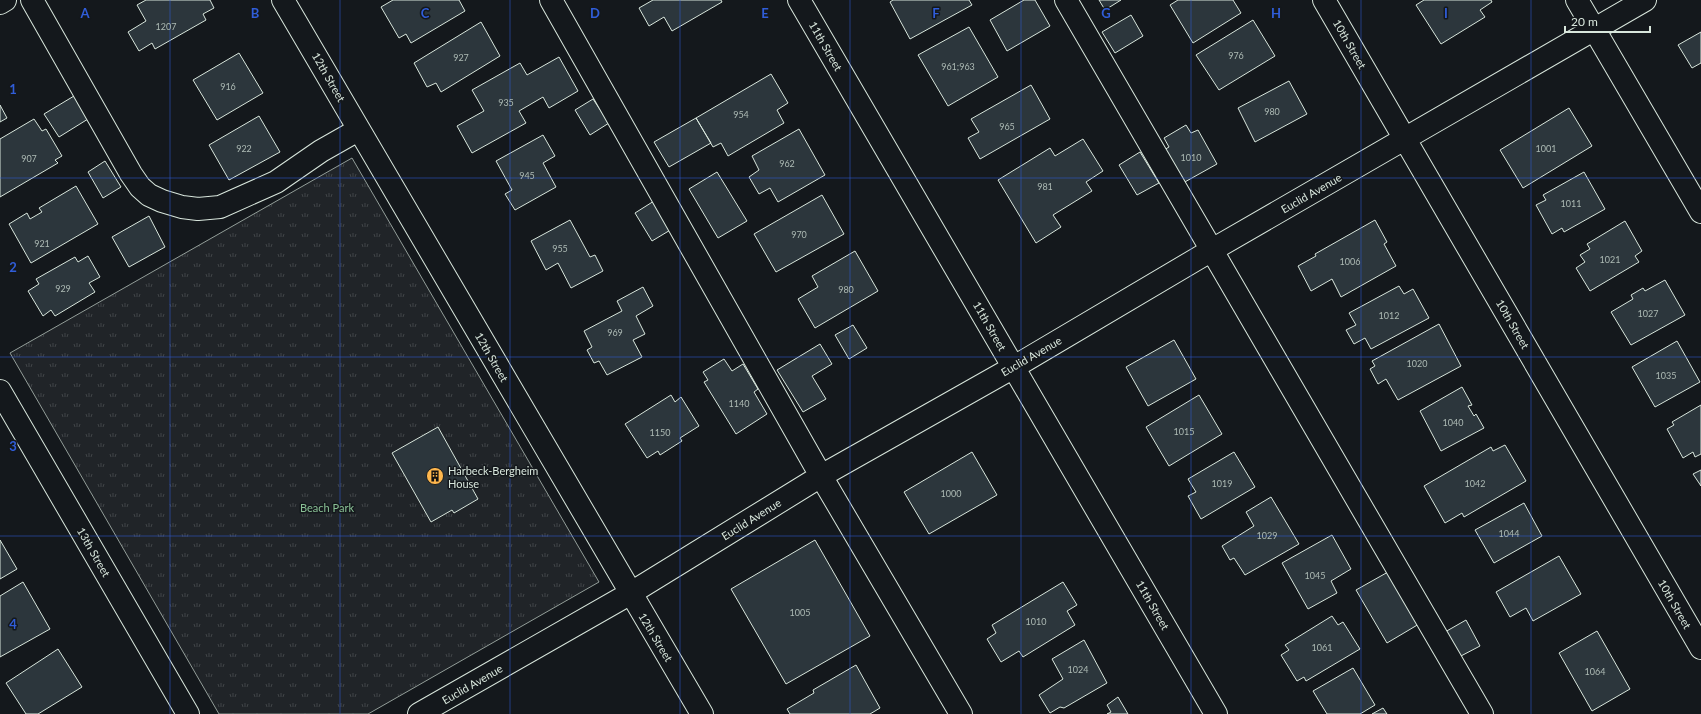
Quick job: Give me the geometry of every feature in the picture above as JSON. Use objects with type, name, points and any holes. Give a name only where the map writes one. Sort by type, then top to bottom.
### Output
[{"type":"street","points":[[0,3],[5,0]]},
{"type":"street","points":[[32,0],[131,174],[140,187],[149,195],[162,201],[182,207],[198,209],[220,207],[276,182],[321,151],[358,130]]},
{"type":"street","name":"12th Street","points":[[283,0],[702,714]]},
{"type":"street","points":[[551,0],[821,476],[961,714]]},
{"type":"street","name":"11th Street","points":[[799,0],[1216,714]]},
{"type":"street","points":[[1066,0],[1482,714]]},
{"type":"street","name":"10th Street","points":[[1324,0],[1701,648]]},
{"type":"street","points":[[1577,0],[1701,212]]},
{"type":"street","name":"Euclid Avenue","points":[[419,714],[447,707],[821,476],[1014,366],[1644,0]]},
{"type":"street","name":"13th Street","points":[[0,391],[188,714]]},
{"type":"green space","name":"Beach Park","points":[[352,158],[599,582],[368,714],[219,714],[10,353]]},
{"type":"building","points":[[146,0],[210,0],[214,8],[203,14],[206,20],[155,49],[152,43],[139,51],[128,32],[146,21],[137,5]]},
{"type":"building","points":[[393,0],[459,0],[465,11],[411,43],[406,34],[399,38],[381,7]]},
{"type":"building","points":[[653,0],[721,0],[722,2],[672,31],[664,17],[649,26],[639,8]]},
{"type":"building","points":[[893,0],[969,0],[972,5],[910,39],[890,2]]},
{"type":"building","points":[[1024,0],[1035,0],[1050,26],[1007,51],[990,20]]},
{"type":"building","points":[[1099,0],[1121,0],[1105,10]]},
{"type":"building","points":[[1178,0],[1233,0],[1241,13],[1193,43],[1170,5]]},
{"type":"building","points":[[1424,0],[1491,0],[1492,2],[1480,10],[1485,17],[1441,44],[1416,5]]},
{"type":"building","points":[[1131,15],[1143,36],[1115,53],[1102,32]]},
{"type":"building","points":[[1253,20],[1275,56],[1219,90],[1196,55]]},
{"type":"building","points":[[481,22],[500,56],[441,92],[436,83],[427,87],[414,63]]},
{"type":"building","points":[[969,27],[998,77],[948,106],[918,55]]},
{"type":"building","points":[[1701,32],[1701,63],[1692,68],[1678,45]]},
{"type":"building","points":[[239,53],[263,93],[217,120],[193,80]]},
{"type":"building","points":[[559,57],[578,91],[549,108],[543,97],[519,111],[526,123],[472,153],[457,126],[484,111],[472,90],[520,63],[527,75]]},
{"type":"building","points":[[771,74],[788,103],[777,110],[784,123],[728,156],[721,143],[713,147],[696,118]]},
{"type":"building","points":[[1289,81],[1307,114],[1255,142],[1238,108]]},
{"type":"building","points":[[1031,85],[1050,119],[980,159],[968,138],[979,132],[971,119]]},
{"type":"building","points":[[74,96],[88,119],[59,137],[44,114]]},
{"type":"building","points":[[593,99],[609,123],[590,135],[575,110]]},
{"type":"building","points":[[0,105],[7,118],[0,122]]},
{"type":"building","points":[[1569,108],[1592,146],[1523,188],[1500,150]]},
{"type":"building","points":[[259,116],[280,152],[229,180],[209,145]]},
{"type":"building","points":[[696,118],[711,143],[669,167],[654,142]]},
{"type":"building","points":[[34,119],[42,131],[46,129],[62,156],[55,160],[58,163],[0,197],[0,139]]},
{"type":"building","points":[[1186,125],[1191,133],[1198,130],[1217,164],[1183,183],[1164,150],[1169,147],[1164,138]]},
{"type":"building","points":[[799,129],[825,175],[778,202],[770,188],[759,194],[749,177],[759,170],[752,156]]},
{"type":"building","points":[[543,135],[555,156],[543,163],[556,187],[515,210],[505,194],[512,190],[496,161]]},
{"type":"building","points":[[1083,139],[1103,171],[1086,182],[1092,191],[1053,215],[1061,227],[1036,243],[998,180],[1050,148],[1055,156]]},
{"type":"building","points":[[1140,152],[1159,183],[1137,195],[1119,165]]},
{"type":"building","points":[[105,161],[121,187],[103,198],[88,172]]},
{"type":"building","points":[[717,172],[747,221],[718,238],[689,189]]},
{"type":"building","points":[[1584,172],[1605,209],[1564,232],[1562,228],[1552,234],[1536,205],[1546,200],[1543,195]]},
{"type":"building","points":[[76,186],[98,224],[31,263],[9,224],[27,213],[30,219],[42,212],[39,208]]},
{"type":"building","points":[[822,195],[844,234],[776,272],[754,234]]},
{"type":"building","points":[[654,201],[672,229],[652,241],[635,213]]},
{"type":"building","points":[[149,216],[165,247],[129,267],[112,237]]},
{"type":"building","points":[[570,220],[590,257],[595,255],[603,271],[571,288],[558,263],[546,270],[531,241]]},
{"type":"building","points":[[1375,220],[1387,242],[1384,244],[1396,266],[1341,297],[1332,279],[1311,291],[1298,266],[1316,256],[1315,254]]},
{"type":"building","points":[[1625,221],[1642,251],[1635,256],[1639,262],[1590,291],[1576,268],[1585,262],[1580,255],[1590,249],[1587,244]]},
{"type":"building","points":[[855,251],[878,291],[815,328],[798,299],[818,287],[812,276]]},
{"type":"building","points":[[88,256],[100,277],[89,283],[95,292],[55,316],[51,310],[43,316],[28,291],[39,284],[36,279],[75,257],[78,262]]},
{"type":"building","points":[[1665,280],[1685,315],[1631,345],[1611,312],[1633,299],[1631,295],[1643,288],[1645,291]]},
{"type":"building","points":[[1399,286],[1404,294],[1413,289],[1429,318],[1371,349],[1365,338],[1354,344],[1346,330],[1356,325],[1349,313]]},
{"type":"building","points":[[643,287],[653,306],[636,316],[645,334],[633,340],[642,357],[607,375],[599,361],[594,363],[587,350],[592,347],[584,331],[622,311],[617,301]]},
{"type":"building","points":[[1439,324],[1461,366],[1398,400],[1386,379],[1378,384],[1370,369],[1375,366],[1372,361]]},
{"type":"building","points":[[853,325],[867,348],[849,359],[835,335]]},
{"type":"building","points":[[1174,340],[1196,379],[1148,406],[1126,367]]},
{"type":"building","points":[[1677,341],[1700,382],[1655,407],[1632,367]]},
{"type":"building","points":[[820,344],[832,364],[812,376],[826,399],[803,412],[777,370]]},
{"type":"building","points":[[724,359],[732,371],[743,364],[758,389],[754,392],[767,414],[736,434],[704,382],[708,380],[703,372]]},
{"type":"building","points":[[1462,387],[1472,405],[1468,406],[1474,416],[1476,414],[1484,428],[1441,451],[1420,411]]},
{"type":"building","points":[[671,395],[675,402],[681,397],[699,426],[680,438],[682,441],[660,455],[658,451],[647,458],[625,424]]},
{"type":"building","points":[[1199,395],[1222,434],[1169,466],[1146,427]]},
{"type":"building","points":[[1701,405],[1701,454],[1695,457],[1693,452],[1683,458],[1667,429],[1674,425],[1672,422]]},
{"type":"building","name":"Harbeck-Bergheim House","points":[[438,427],[478,499],[454,513],[452,510],[431,522],[392,453]]},
{"type":"building","points":[[1505,445],[1526,481],[1464,517],[1462,513],[1445,523],[1424,486],[1491,447],[1493,451]]},
{"type":"building","points":[[972,452],[997,495],[929,534],[904,492]]},
{"type":"building","points":[[1234,452],[1255,487],[1201,519],[1188,496],[1196,492],[1188,479]]},
{"type":"building","points":[[1701,470],[1701,486],[1693,474]]},
{"type":"building","points":[[1271,497],[1299,544],[1245,575],[1234,558],[1230,560],[1222,546],[1254,526],[1246,512]]},
{"type":"building","points":[[1524,503],[1542,536],[1494,563],[1475,530]]},
{"type":"building","points":[[1332,535],[1351,569],[1331,581],[1337,593],[1308,609],[1282,563]]},
{"type":"building","points":[[0,540],[17,569],[0,579]]},
{"type":"building","points":[[815,540],[870,636],[786,684],[731,589]]},
{"type":"building","points":[[1559,556],[1581,594],[1533,621],[1526,608],[1510,617],[1496,592]]},
{"type":"building","points":[[1388,572],[1419,624],[1387,643],[1356,590]]},
{"type":"building","points":[[23,582],[50,629],[0,657],[0,596]]},
{"type":"building","points":[[1063,582],[1077,605],[1067,611],[1075,625],[1023,657],[1019,651],[1001,662],[987,639],[996,633],[992,625]]},
{"type":"building","points":[[1332,616],[1338,625],[1343,622],[1360,649],[1306,681],[1304,677],[1297,681],[1281,655],[1289,650],[1285,645]]},
{"type":"building","points":[[1466,620],[1480,646],[1459,657],[1445,632]]},
{"type":"building","points":[[1597,631],[1630,689],[1592,711],[1559,653]]},
{"type":"building","points":[[1084,640],[1107,683],[1064,708],[1060,707],[1050,713],[1039,695],[1063,679],[1052,659]]},
{"type":"building","points":[[58,649],[82,687],[38,714],[26,714],[6,683]]},
{"type":"building","points":[[856,665],[880,708],[870,714],[790,714],[787,709],[814,693],[813,690]]},
{"type":"building","points":[[1353,668],[1375,705],[1360,714],[1327,714],[1313,691]]},
{"type":"building","points":[[1118,697],[1128,714],[1107,714],[1111,712],[1107,705]]},
{"type":"building","points":[[1383,708],[1387,714],[1372,714]]},
{"type":"place","name":"Harbeck-Bergheim House","points":[[435,476]]}]
